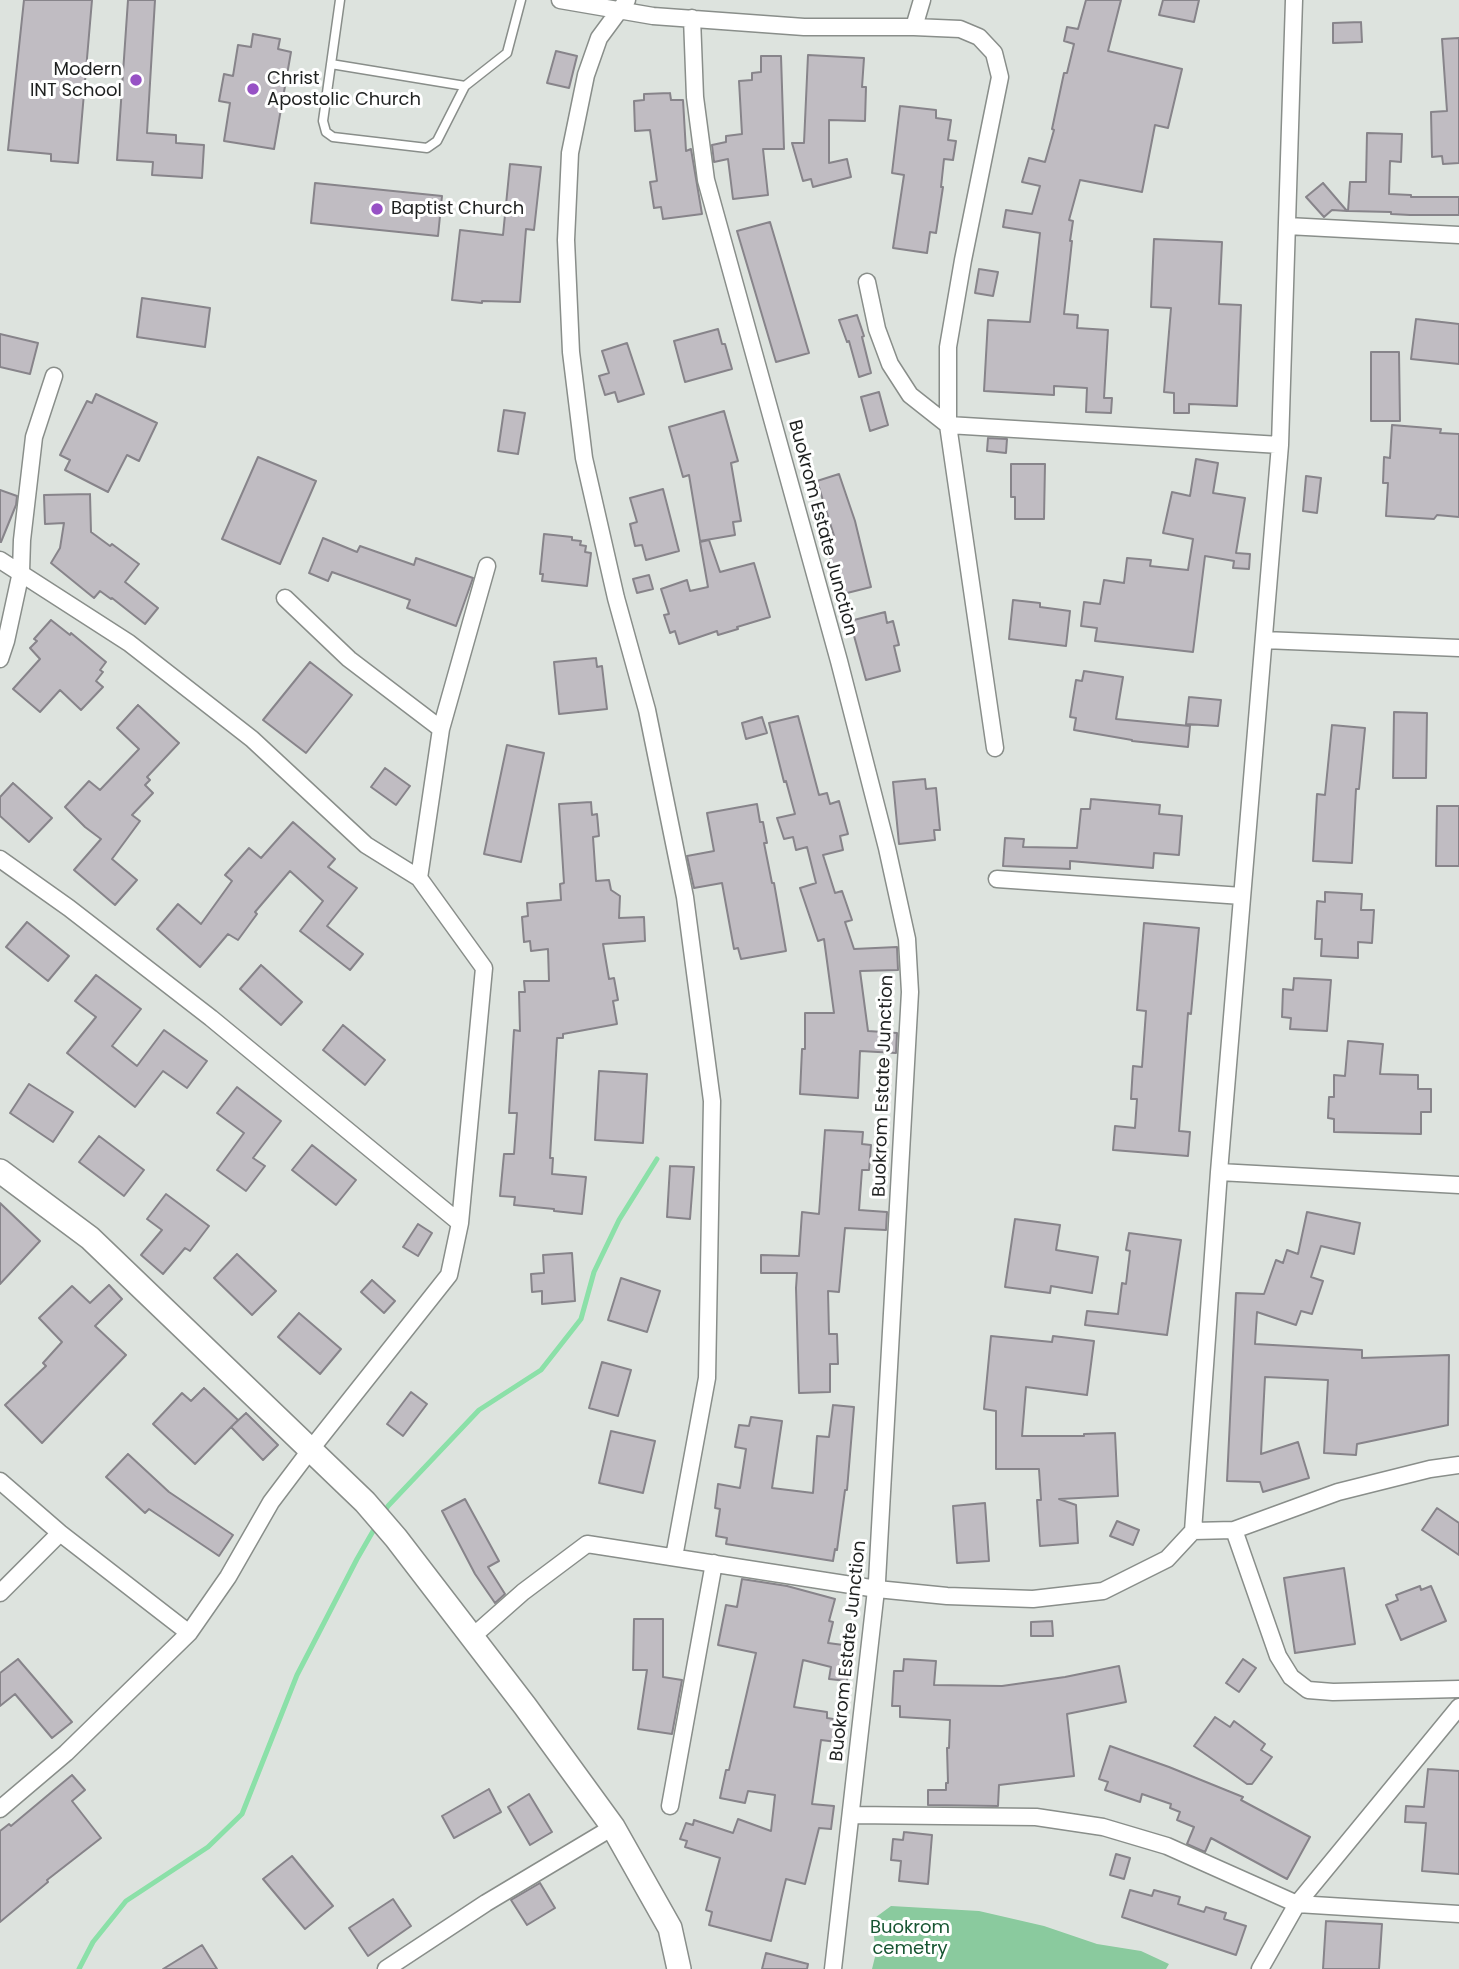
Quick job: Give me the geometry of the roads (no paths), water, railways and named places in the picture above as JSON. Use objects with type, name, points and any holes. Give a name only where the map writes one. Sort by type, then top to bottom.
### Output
[{"type":"street","points":[[560,0],[623,5],[653,16],[804,27],[960,29],[979,37],[994,53],[1000,77],[948,347],[948,425],[995,748]]},
{"type":"street","points":[[914,27],[922,0]]},
{"type":"street","points":[[472,1637],[523,1592],[587,1544],[877,1589],[947,1596],[1032,1599],[1103,1591],[1167,1559],[1193,1531],[1219,1172],[1280,445],[1294,0]]},
{"type":"street","points":[[623,5],[599,38],[586,75],[570,153],[566,240],[571,352],[584,458],[616,598],[647,710],[680,870],[712,1101],[707,1378],[674,1557]]},
{"type":"street","name":"Buokrom Estate Junction","points":[[692,18],[695,97],[706,180],[839,661],[887,848],[906,939],[910,992],[877,1589],[833,1969]]},
{"type":"street","points":[[1287,226],[1459,235]]},
{"type":"street","points":[[867,282],[877,329],[890,363],[910,395],[948,425],[1280,445]]},
{"type":"street","points":[[0,659],[21,572],[34,438],[54,376]]},
{"type":"street","points":[[0,560],[129,643],[252,739],[366,845],[419,878],[484,968],[460,1223],[449,1275],[310,1449],[271,1503],[228,1577],[189,1633],[66,1753],[0,1809]]},
{"type":"street","points":[[419,878],[441,729],[487,566]]},
{"type":"street","points":[[285,598],[349,659],[441,729]]},
{"type":"street","points":[[1264,640],[1459,648]]},
{"type":"street","points":[[0,859],[69,908],[211,1018],[460,1223]]},
{"type":"street","points":[[997,879],[1242,896]]},
{"type":"street","points":[[0,1171],[90,1238],[365,1502],[396,1538],[525,1706],[612,1827],[670,1928],[679,1969]]},
{"type":"street","points":[[1219,1172],[1459,1185]]},
{"type":"street","points":[[1193,1531],[1234,1530],[1338,1492],[1430,1469],[1459,1465]]},
{"type":"street","points":[[0,1481],[60,1533],[189,1633]]},
{"type":"street","points":[[1234,1530],[1278,1656],[1292,1677],[1308,1690],[1333,1692],[1459,1689]]},
{"type":"street","points":[[0,1593],[60,1533]]},
{"type":"street","points":[[670,1807],[714,1563]]},
{"type":"street","points":[[1260,1969],[1297,1904],[1459,1707]]},
{"type":"street","points":[[852,1815],[1036,1817],[1103,1827],[1167,1846],[1297,1904],[1459,1914]]},
{"type":"street","points":[[386,1969],[486,1903],[612,1827]]},
{"type":"lane","points":[[340,0],[323,121],[326,132],[333,137],[427,148],[437,141],[465,86],[507,53],[521,0]]},
{"type":"lane","points":[[331,65],[465,86]]},
{"type":"waterway","points":[[383,1514],[479,1410],[541,1370],[581,1319],[594,1272],[619,1220],[657,1159]]},
{"type":"waterway","points":[[79,1969],[93,1942],[126,1901],[208,1847],[242,1814],[297,1675],[376,1526]]},
{"type":"place","name":"Modern INT School","points":[[136,80]]},
{"type":"place","name":"Christ Apostolic Church","points":[[253,89]]},
{"type":"place","name":"Baptist Church","points":[[377,209]]},
{"type":"park label","name":"Buokrom cemetry","points":[[910,1938]]}]
